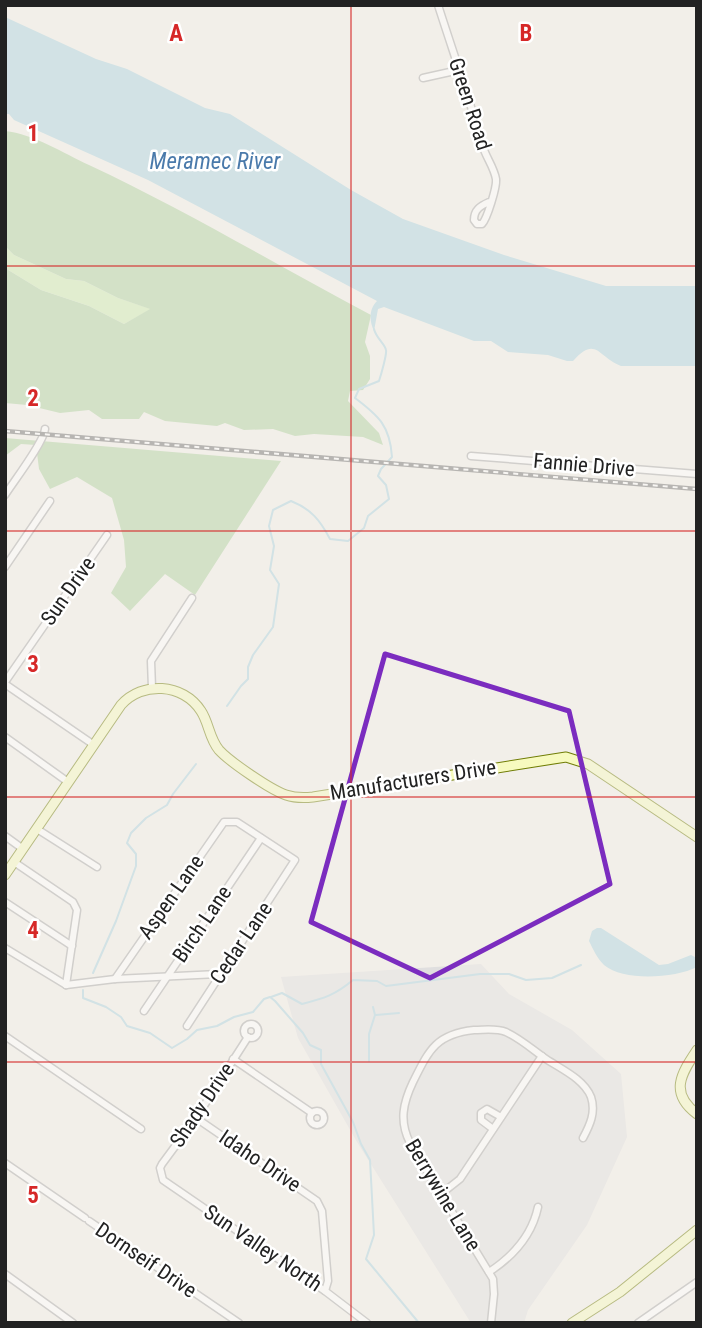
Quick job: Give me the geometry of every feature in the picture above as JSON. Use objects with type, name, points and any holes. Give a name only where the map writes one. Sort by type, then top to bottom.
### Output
[{"type":"street","name":"Green Road","points":[[438,5],[483,148],[496,179],[496,187],[489,202]]},
{"type":"street","points":[[423,78],[459,70]]},
{"type":"street","points":[[5,495],[41,443],[45,429]]},
{"type":"street","name":"Fannie Drive","points":[[471,456],[697,474]]},
{"type":"street","points":[[5,567],[50,501]]},
{"type":"street","name":"Sun Drive","points":[[5,683],[107,535]]},
{"type":"street","points":[[5,875],[124,702],[139,692],[152,688],[152,659],[192,598]]},
{"type":"street","points":[[5,683],[94,745]]},
{"type":"street","name":"Manufacturers Drive","points":[[152,688],[173,690],[191,700],[203,714],[219,750],[263,782],[289,796],[314,800],[566,757],[588,764],[697,837]]},
{"type":"street","points":[[5,737],[68,782]]},
{"type":"street","name":"Aspen Lane","points":[[115,979],[224,821],[230,820],[261,838]]},
{"type":"street","points":[[37,829],[97,867]]},
{"type":"street","points":[[5,836],[23,849]]},
{"type":"street","name":"Cedar Lane","points":[[187,1026],[218,974],[295,860],[261,838]]},
{"type":"street","name":"Birch Lane","points":[[145,1012],[261,838]]},
{"type":"street","points":[[14,862],[74,902],[77,910],[66,985]]},
{"type":"street","points":[[5,902],[72,946]]},
{"type":"street","points":[[5,948],[66,985],[115,979],[218,974]]},
{"type":"street","name":"Berrywine Lane","points":[[491,1323],[494,1287],[489,1272],[410,1143],[402,1120],[406,1097],[427,1054],[447,1036],[491,1030],[508,1033],[580,1082],[590,1096],[592,1117],[583,1138]]},
{"type":"street","points":[[5,1036],[141,1129]]},
{"type":"street","name":"Shady Drive","points":[[160,1174],[162,1164],[196,1118],[248,1037]]},
{"type":"street","points":[[697,1050],[683,1073],[680,1089],[685,1103],[697,1114]]},
{"type":"street","points":[[441,1194],[460,1179],[542,1056]]},
{"type":"street","points":[[233,1059],[312,1113]]},
{"type":"street","points":[[493,1129],[481,1121],[481,1113],[489,1110],[501,1117]]},
{"type":"street","name":"Idaho Drive","points":[[196,1118],[317,1201],[322,1211],[328,1281],[325,1291]]},
{"type":"street","name":"Dornseif Drive","points":[[5,1163],[239,1323]]},
{"type":"street","name":"Sun Valley North","points":[[160,1174],[163,1180],[367,1323]]},
{"type":"street","points":[[489,1272],[513,1254],[532,1225],[538,1207]]},
{"type":"street","points":[[572,1323],[620,1292],[697,1230]]},
{"type":"street","points":[[5,1274],[73,1323]]},
{"type":"street","points":[[638,1323],[697,1282]]},
{"type":"street","points":[[689,1290],[697,1295]]},
{"type":"highlighted area","points":[[385,654],[569,711],[610,884],[430,978],[311,922]]},
{"type":"shaded area","points":[[481,964],[509,994],[572,1030],[621,1074],[627,1137],[587,1225],[528,1310],[524,1323],[471,1323],[357,1142],[298,1038],[281,977]]},
{"type":"green space","points":[[5,131],[37,140],[125,182],[371,315],[365,342],[370,356],[370,379],[363,390],[350,391],[348,401],[379,433],[383,445],[363,437],[314,434],[295,436],[273,429],[244,430],[225,423],[217,426],[165,421],[144,412],[139,419],[102,419],[89,410],[60,413],[5,403],[5,268],[41,290],[89,306],[124,324],[150,309],[118,298],[84,281],[66,279],[14,255],[5,246]]},
{"type":"green space","points":[[5,246],[14,255],[66,279],[84,281],[118,298],[151,309],[124,324],[89,306],[41,290],[5,268]]},
{"type":"green space","points":[[5,438],[281,461],[195,595],[165,574],[130,611],[111,593],[126,567],[124,540],[112,498],[77,477],[50,489],[39,469],[36,445],[21,444],[5,456]]},
{"type":"water","name":"Meramec River","points":[[5,17],[96,59],[127,69],[205,108],[230,114],[351,190],[403,219],[504,255],[606,286],[697,286],[697,366],[621,366],[592,349],[581,353],[573,361],[548,355],[508,352],[491,341],[474,341],[384,307],[378,309],[374,331],[371,315],[377,301],[148,180],[5,114]]},
{"type":"water","points":[[597,928],[659,965],[691,955],[697,958],[697,967],[663,976],[636,976],[613,970],[604,965],[589,941],[592,931]]},
{"type":"waterway","points":[[227,706],[248,679],[248,667],[253,655],[273,627],[279,584],[270,570],[274,546],[269,526],[273,510],[291,501],[314,516],[330,539],[348,541],[364,528],[368,516],[389,499],[386,485],[378,476],[392,457],[389,437],[377,416],[355,398],[359,389],[379,381],[386,356],[384,345],[374,329]]},
{"type":"waterway","points":[[93,973],[136,866],[136,854],[127,843],[131,833],[146,818],[167,805],[196,764]]},
{"type":"waterway","points":[[271,997],[282,993],[302,1004],[329,995],[353,980],[377,981],[386,986],[480,974],[509,974],[526,980],[552,978],[581,965]]},
{"type":"waterway","points":[[83,990],[83,998],[106,1007],[121,1017],[127,1026],[150,1033],[172,1048],[197,1030],[217,1026],[234,1017],[253,1012],[264,999],[270,997],[275,1001],[310,1045],[321,1050],[321,1064],[353,1122],[370,1160],[374,1235],[366,1259],[419,1323]]},
{"type":"waterway","points":[[369,1061],[369,1034],[375,1015],[373,1007]]},
{"type":"waterway","points":[[376,1015],[399,1013]]},
{"type":"railway","points":[[5,431],[697,489]]}]
